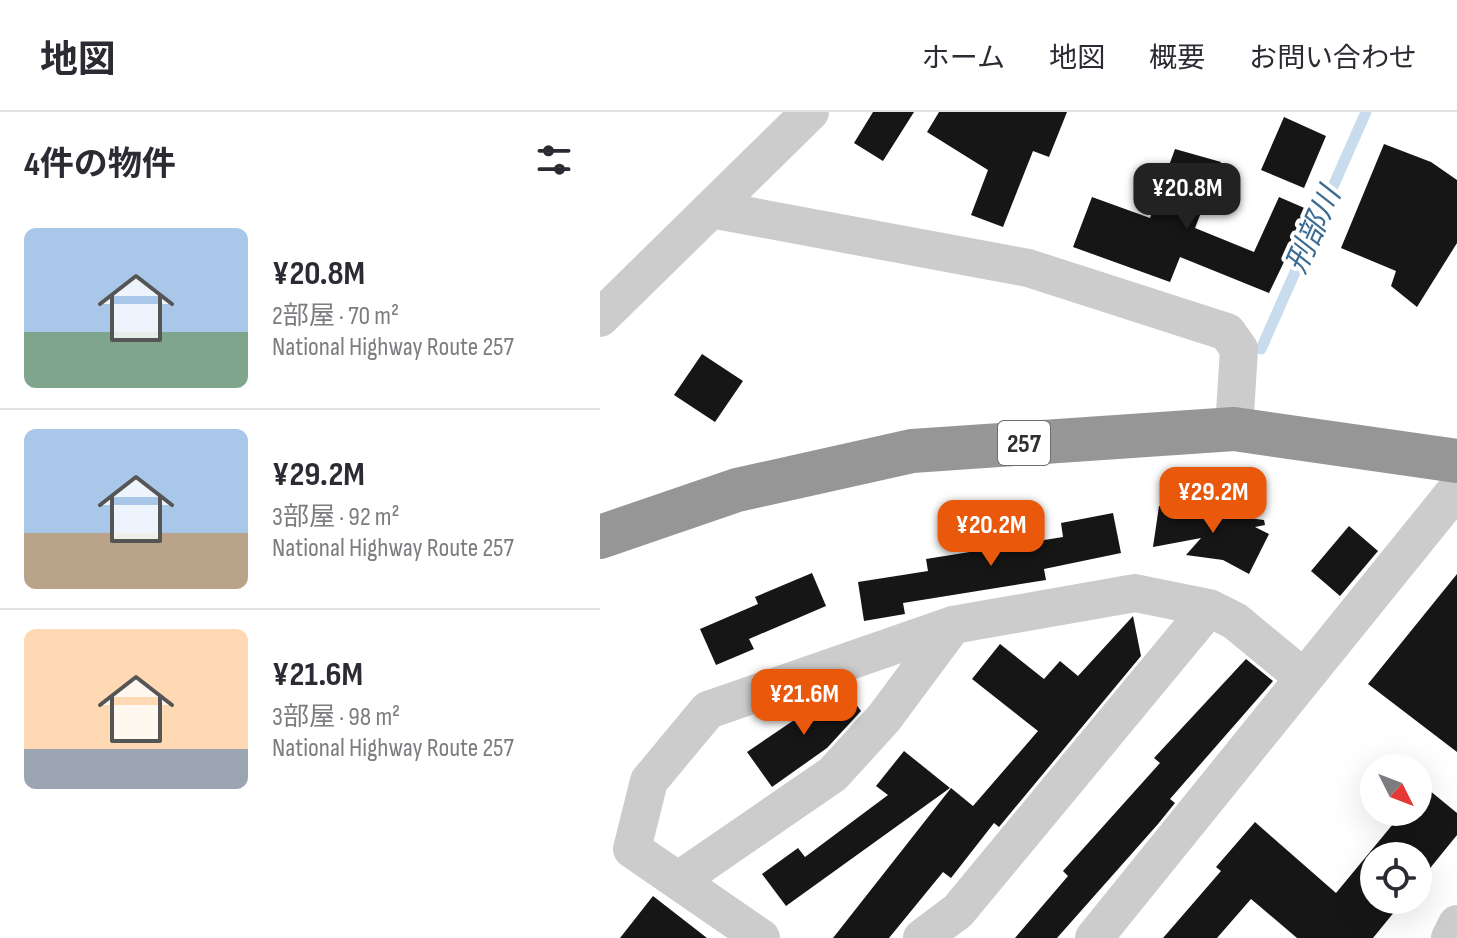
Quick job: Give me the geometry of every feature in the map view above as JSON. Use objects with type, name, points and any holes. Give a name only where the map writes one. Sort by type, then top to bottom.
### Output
[{"type":"highway","name":"257","points":[[600,537],[737,490],[912,451],[1234,429],[1457,461]]},
{"type":"street","points":[[600,318],[810,112]]},
{"type":"street","points":[[711,209],[1028,268],[1227,332],[1239,349],[1234,429]]},
{"type":"street","points":[[1094,938],[1457,489]]},
{"type":"street","points":[[761,938],[632,849],[649,781],[708,710],[953,625],[1135,593],[1209,608],[1235,621],[1304,678]]},
{"type":"street","points":[[922,938],[958,911],[1209,608]]},
{"type":"street","points":[[679,880],[833,774],[884,718],[953,625]]},
{"type":"street","points":[[1450,938],[1457,924]]},
{"type":"building","points":[[873,112],[914,112],[883,161],[854,143]]},
{"type":"building","points":[[939,112],[1067,112],[1049,157],[1033,151],[1003,227],[971,215],[988,170],[927,132]]},
{"type":"building","points":[[1284,117],[1326,136],[1304,188],[1261,170]]},
{"type":"building","points":[[1384,144],[1431,162],[1457,180],[1457,243],[1417,307],[1391,286],[1396,271],[1341,248]]},
{"type":"building","points":[[1175,149],[1221,162],[1195,228],[1254,252],[1279,197],[1309,210],[1269,293],[1180,257],[1170,282],[1073,247],[1092,197],[1150,218]]},
{"type":"building","points":[[702,354],[743,381],[715,422],[674,395]]},
{"type":"building","points":[[1159,506],[1264,520],[1265,525],[1255,527],[1269,534],[1249,574],[1223,560],[1186,555],[1201,538],[1153,547]]},
{"type":"building","points":[[1113,513],[1121,553],[1044,569],[1046,580],[903,603],[905,614],[864,621],[858,582],[928,571],[926,559],[1063,537],[1061,523]]},
{"type":"building","points":[[1349,526],[1378,551],[1340,596],[1311,571]]},
{"type":"building","points":[[812,573],[826,606],[749,639],[754,649],[716,665],[700,629],[758,604],[755,597]]},
{"type":"building","points":[[1457,574],[1457,752],[1368,684]]},
{"type":"building","points":[[1133,616],[1141,656],[999,827],[994,823],[951,878],[943,872],[889,938],[833,938],[951,788],[973,806],[1038,731],[972,679],[1000,644],[1044,679],[1060,661],[1078,676]]},
{"type":"building","points":[[1246,659],[1273,681],[1170,799],[1175,803],[1158,824],[1057,938],[1015,938],[1068,876],[1063,871],[1160,763],[1154,758]]},
{"type":"building","points":[[843,687],[861,711],[827,748],[772,787],[747,752]]},
{"type":"building","points":[[904,751],[950,788],[786,906],[762,874],[798,848],[805,857],[888,795],[876,786]]},
{"type":"building","points":[[1432,792],[1457,813],[1457,835],[1432,866],[1432,842],[1378,842],[1391,826],[1432,826]]},
{"type":"building","points":[[1255,822],[1336,893],[1360,864],[1360,914],[1393,914],[1373,938],[1297,938],[1251,899],[1217,938],[1163,938],[1221,871],[1216,867]]},
{"type":"building","points":[[653,896],[707,938],[620,938]]},
{"type":"waterway","name":"刑部川","points":[[1261,349],[1366,112]]}]
